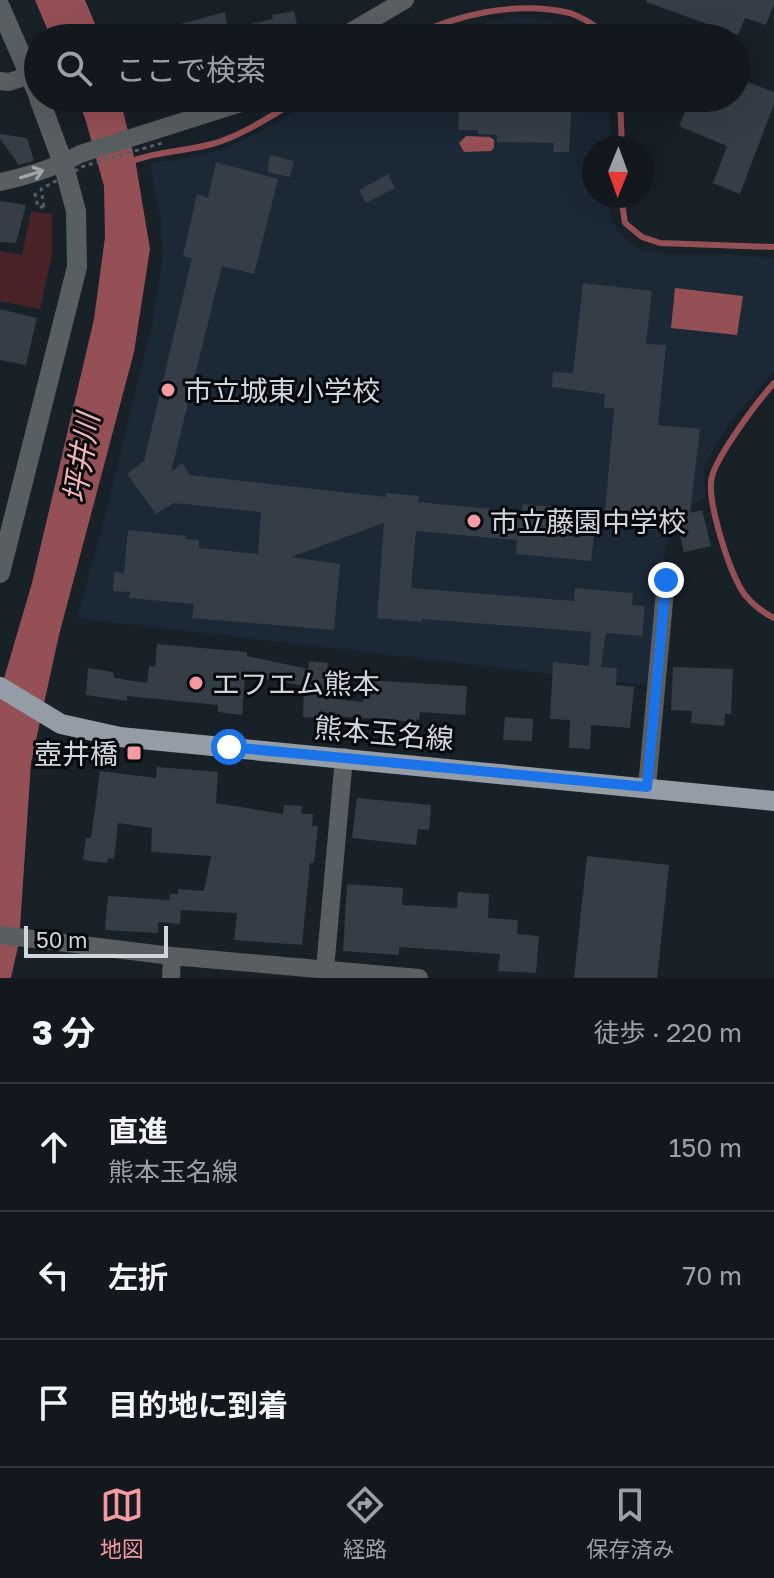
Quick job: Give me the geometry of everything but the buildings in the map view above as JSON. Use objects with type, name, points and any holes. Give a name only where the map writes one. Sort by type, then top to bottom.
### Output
[{"type":"main road","name":"熊本玉名線","points":[[0,687],[61,724],[120,737],[774,801]]},
{"type":"street","points":[[364,24],[405,0]]},
{"type":"street","points":[[0,7],[24,60]]},
{"type":"street","points":[[0,81],[24,77]]},
{"type":"street","points":[[0,573],[77,267],[72,158],[48,112]]},
{"type":"street","points":[[0,182],[212,112]]},
{"type":"street","points":[[647,787],[666,580]]},
{"type":"street","points":[[325,969],[344,757]]},
{"type":"street","points":[[0,935],[172,956],[419,978]]},
{"type":"street","points":[[171,978],[172,956]]},
{"type":"path","points":[[34,186],[38,207],[44,207],[41,189],[84,166],[162,143]]},
{"type":"shaded area","points":[[509,16],[559,24],[482,24]]},
{"type":"shaded area","points":[[294,112],[609,112],[610,136],[582,136],[582,208],[610,208],[616,228],[625,239],[643,250],[774,258],[774,371],[729,424],[704,467],[705,498],[672,517],[662,570],[653,686],[77,618],[152,324],[163,257],[161,222],[150,163],[220,150]]},
{"type":"shaded area","points":[[31,211],[52,214],[52,255],[40,309],[0,301],[0,251],[22,255]]},
{"type":"water","points":[[35,0],[85,0],[95,24],[45,24]]},
{"type":"water","name":"坪井川","points":[[83,112],[123,112],[150,249],[134,352],[59,635],[31,763],[19,942],[11,978],[0,978],[0,692],[32,583],[94,319],[105,237],[104,186]]},
{"type":"water","points":[[466,136],[490,137],[494,140],[494,148],[491,151],[464,152],[459,143]]},
{"type":"water","points":[[675,288],[743,296],[737,335],[671,328]]},
{"type":"waterway","points":[[443,24],[487,12],[529,8],[570,13],[591,24]]},
{"type":"waterway","points":[[127,163],[224,140],[278,112]]},
{"type":"waterway","points":[[621,112],[622,136]]},
{"type":"waterway","points":[[623,208],[625,223],[642,237],[660,243],[774,247]]},
{"type":"waterway","points":[[774,383],[727,446],[711,482],[717,523],[739,585],[748,598],[774,618]]},
{"type":"place","name":"市立城東小学校","points":[[168,390]]},
{"type":"place","name":"市立藤園中学校","points":[[474,521]]},
{"type":"place","name":"エフエム熊本","points":[[196,683]]},
{"type":"place","name":"壺井橋","points":[[134,753]]},
{"type":"route","points":[[229,747],[647,787],[666,580]]}]
